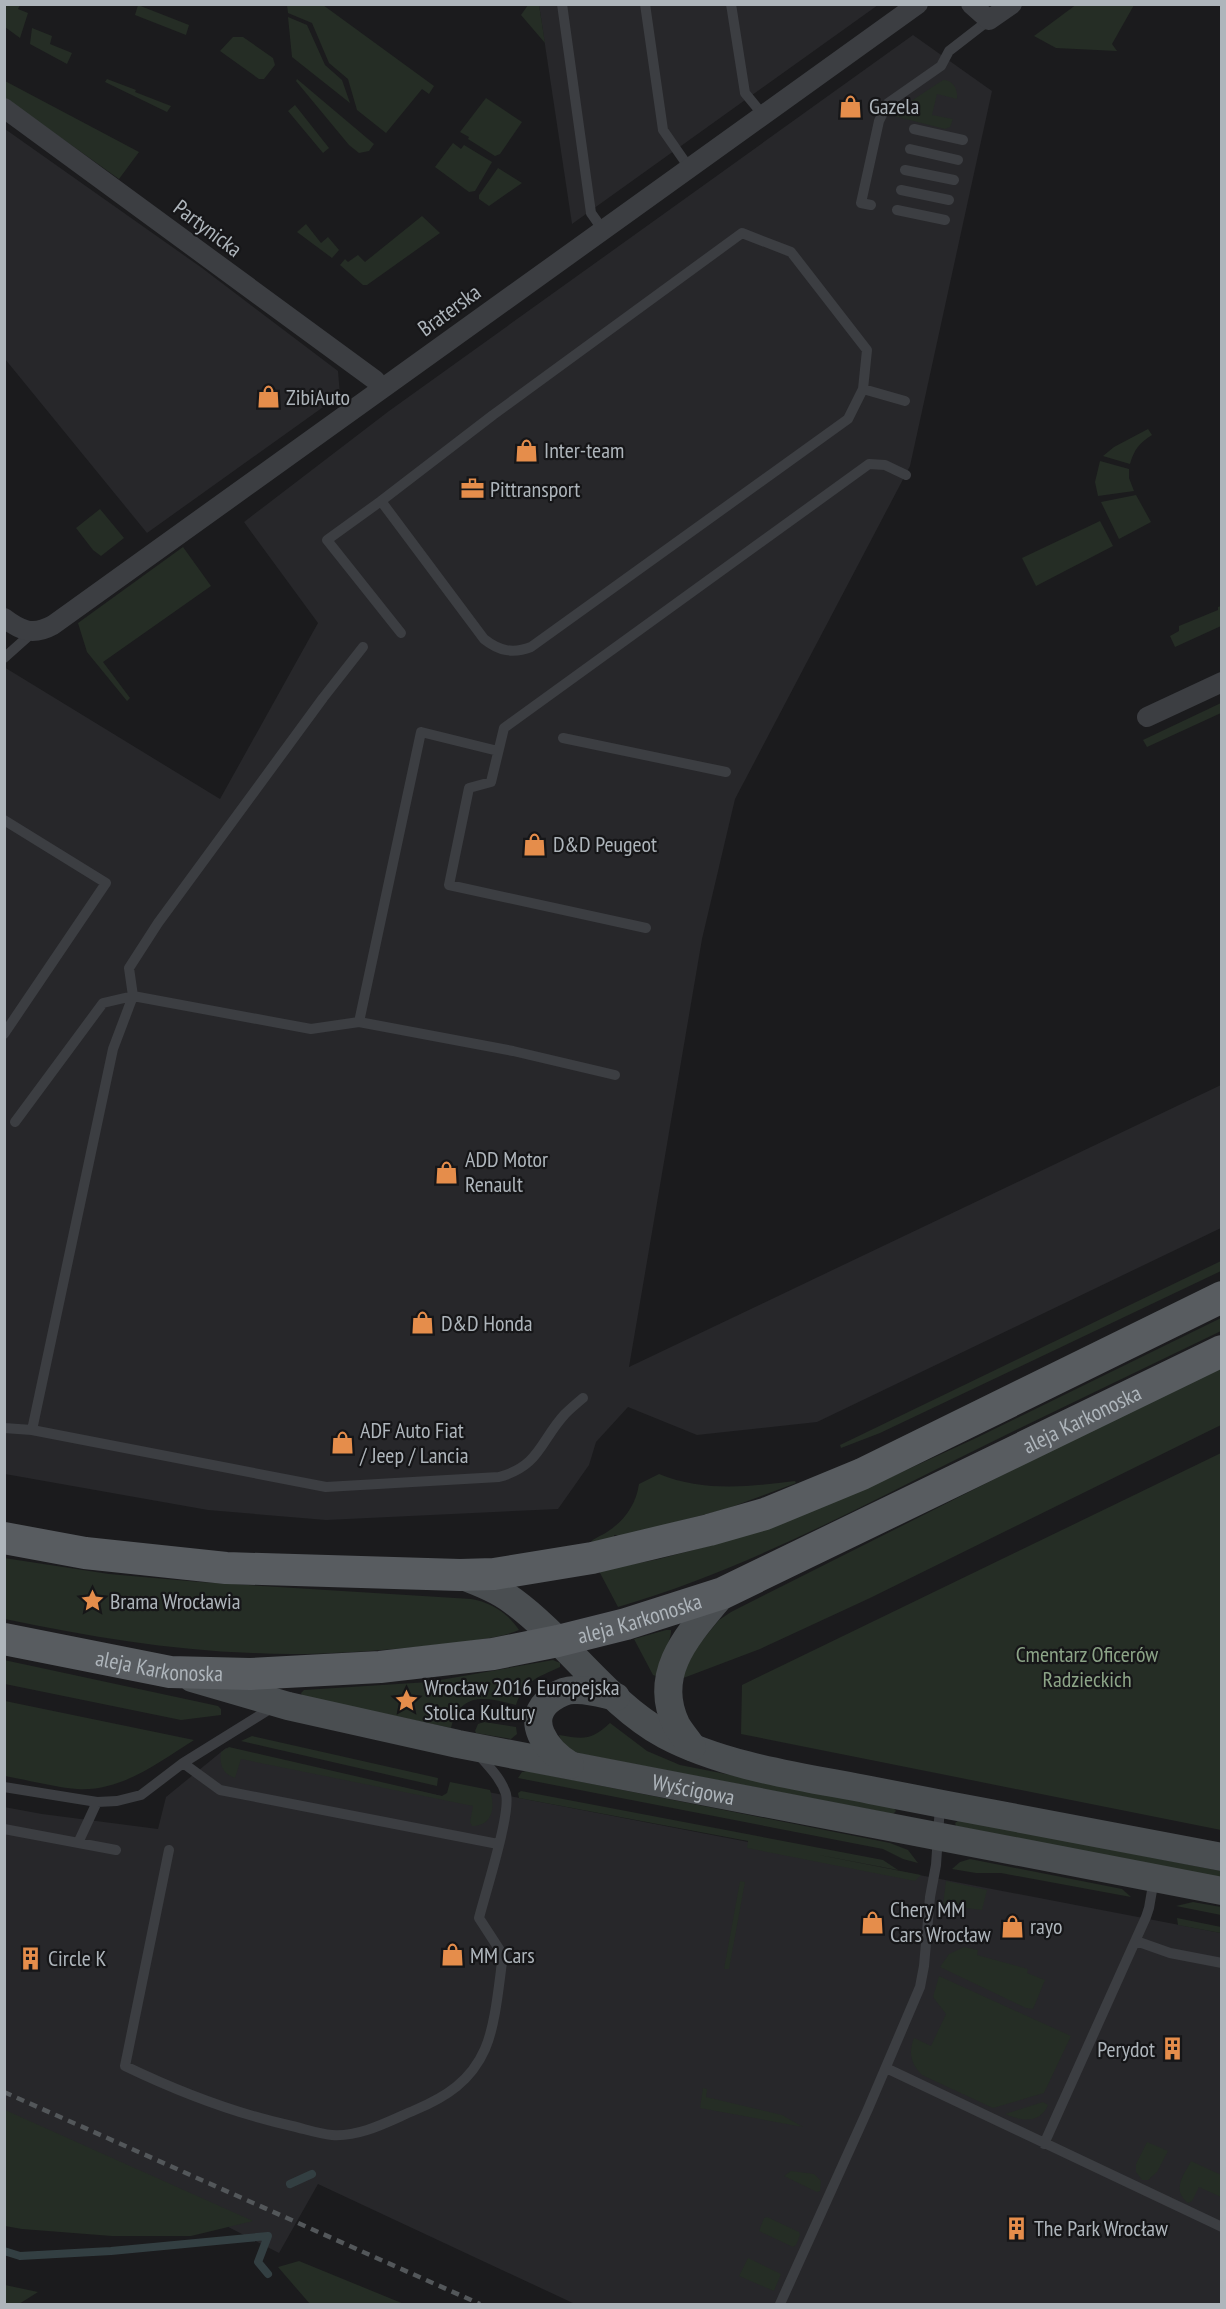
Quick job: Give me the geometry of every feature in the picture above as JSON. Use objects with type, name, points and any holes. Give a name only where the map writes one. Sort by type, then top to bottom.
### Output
[{"type":"main road","points":[[4,1538],[85,1553],[226,1568],[460,1575],[494,1574],[592,1558],[765,1514],[862,1474],[1221,1298]]},
{"type":"main road","name":"aleja Karkonoska","points":[[4,1639],[170,1672],[250,1674],[380,1667],[493,1654],[558,1641],[626,1624],[723,1593],[1221,1351]]},
{"type":"main road","name":"Wyścigowa","points":[[460,1575],[511,1599],[647,1724],[666,1736],[692,1747],[743,1764],[1221,1857]]},
{"type":"main road","points":[[692,1747],[677,1725],[670,1707],[667,1687],[671,1668],[681,1647],[723,1593]]},
{"type":"main road","name":"Wyścigowa","points":[[170,1672],[279,1704],[473,1746],[1221,1891]]},
{"type":"main road","points":[[570,1766],[556,1756],[544,1742],[539,1731],[538,1719],[543,1707],[558,1694],[572,1689],[616,1697]]},
{"type":"street","name":"Braterska","points":[[32,633],[53,625],[918,4]]},
{"type":"street","points":[[971,4],[989,20],[1012,4]]},
{"type":"street","name":"Partynicka","points":[[4,108],[375,380],[381,388]]},
{"type":"street","points":[[4,618],[15,626],[32,633]]},
{"type":"street","points":[[1147,717],[1221,681]]},
{"type":"lane","points":[[562,4],[591,213],[603,230]]},
{"type":"lane","points":[[645,4],[663,130],[690,169]]},
{"type":"lane","points":[[731,4],[746,93],[764,116]]},
{"type":"lane","points":[[871,205],[861,202],[870,183],[888,103],[941,66],[949,51],[989,20]]},
{"type":"lane","points":[[914,129],[963,140]]},
{"type":"lane","points":[[910,149],[958,160]]},
{"type":"lane","points":[[905,170],[954,180]]},
{"type":"lane","points":[[901,190],[949,200]]},
{"type":"lane","points":[[897,210],[945,220]]},
{"type":"lane","points":[[381,501],[484,639],[504,650],[518,652],[531,647],[848,419],[863,389],[867,350],[791,252],[742,233],[327,540],[401,633]]},
{"type":"lane","points":[[863,389],[905,401]]},
{"type":"lane","points":[[646,928],[449,885],[469,788],[491,782],[504,728],[869,464],[885,465],[906,475]]},
{"type":"lane","points":[[4,658],[32,633]]},
{"type":"lane","points":[[32,1430],[113,1049],[134,996],[129,968],[146,941],[363,647]]},
{"type":"lane","points":[[359,1022],[421,732],[498,751]]},
{"type":"lane","points":[[563,738],[726,772]]},
{"type":"lane","points":[[4,820],[106,882],[4,1034]]},
{"type":"lane","points":[[15,1122],[103,1003],[134,996],[311,1029],[359,1022],[513,1051],[615,1075]]},
{"type":"lane","points":[[4,1428],[32,1430],[327,1487],[499,1477],[519,1471],[536,1455],[565,1414],[583,1398]]},
{"type":"lane","points":[[4,1787],[97,1802],[117,1801],[141,1795],[183,1763],[279,1704]]},
{"type":"lane","points":[[169,1850],[125,2066],[180,2092],[249,2117],[333,2135],[362,2132],[434,2102],[455,2090],[471,2072],[485,2049],[503,1954],[479,1918],[505,1817],[506,1796],[498,1777],[473,1746]]},
{"type":"lane","points":[[183,1763],[220,1790],[498,1844]]},
{"type":"lane","points":[[78,1843],[97,1802]]},
{"type":"lane","points":[[780,2304],[886,2068],[920,1986],[924,1966],[940,1803]]},
{"type":"lane","points":[[4,1828],[116,1850]]},
{"type":"lane","points":[[1044,2144],[1136,1941],[1149,1908],[1154,1879]]},
{"type":"lane","points":[[1136,1941],[1170,1953],[1221,1963]]},
{"type":"lane","points":[[886,2068],[1221,2228]]},
{"type":"shaded area","points":[[539,5],[878,5],[572,224]]},
{"type":"shaded area","points":[[913,35],[992,91],[910,466],[735,799],[702,939],[629,1367],[1221,1085],[1221,1228],[817,1422],[697,1435],[628,1407],[596,1442],[589,1465],[558,1509],[326,1520],[208,1510],[5,1474],[4,667],[220,799],[318,623],[244,522],[389,411]]},
{"type":"shaded area","points":[[5,129],[202,268],[338,371],[340,395],[147,533],[5,359]]},
{"type":"shaded area","points":[[226,1748],[446,1797],[488,1792],[1221,1933],[1221,2304],[575,2304],[318,2184],[279,2253],[112,2167],[5,2119],[4,1807],[158,1829],[166,1797]]},
{"type":"green space","points":[[5,4],[20,5],[18,9],[28,13],[20,38],[5,27]]},
{"type":"green space","points":[[1077,4],[1134,5],[1112,44],[1117,51],[1056,48],[1034,36]]},
{"type":"green space","points":[[138,5],[189,25],[186,35],[135,15]]},
{"type":"green space","points":[[287,5],[323,5],[434,86],[429,94],[422,89],[386,133],[357,110],[348,79],[329,63],[312,23],[288,13]]},
{"type":"green space","points":[[528,5],[539,5],[545,43],[521,15]]},
{"type":"green space","points":[[288,17],[307,25],[325,65],[342,80],[350,103],[292,57]]},
{"type":"green space","points":[[32,28],[52,36],[50,44],[72,53],[67,64],[30,44]]},
{"type":"green space","points":[[233,37],[243,37],[273,58],[275,65],[264,79],[259,79],[220,51]]},
{"type":"green space","points":[[107,79],[171,106],[167,112],[105,82]]},
{"type":"green space","points":[[297,79],[374,144],[369,151],[359,153],[349,145],[296,81]]},
{"type":"green space","points":[[943,80],[954,86],[957,99],[937,94],[932,115],[953,119],[950,127],[945,129],[890,115]]},
{"type":"green space","points":[[5,81],[139,152],[119,179],[5,98]]},
{"type":"green space","points":[[486,98],[522,122],[500,154],[495,156],[460,132]]},
{"type":"green space","points":[[295,105],[329,148],[323,153],[288,111]]},
{"type":"green space","points":[[453,143],[461,149],[464,145],[492,162],[475,191],[469,192],[435,167]]},
{"type":"green space","points":[[498,168],[522,183],[489,206],[479,199],[479,195]]},
{"type":"green space","points":[[422,216],[440,233],[367,285],[363,285],[340,265],[345,259],[348,262],[358,255],[365,262]]},
{"type":"green space","points":[[306,224],[321,243],[328,237],[339,250],[332,258],[297,232]]},
{"type":"green space","points":[[1148,429],[1152,435],[1138,447],[1130,464],[1103,456],[1114,447]]},
{"type":"green space","points":[[1100,461],[1129,469],[1129,478],[1134,491],[1098,496],[1095,482]]},
{"type":"green space","points":[[1136,495],[1151,522],[1119,539],[1101,502]]},
{"type":"green space","points":[[100,509],[124,538],[101,556],[93,550],[76,528]]},
{"type":"green space","points":[[1100,521],[1113,546],[1036,586],[1022,558]]},
{"type":"green space","points":[[183,547],[211,586],[103,662],[130,698],[127,701],[87,652],[78,623]]},
{"type":"green space","points":[[1221,606],[1221,626],[1175,647],[1170,636],[1179,631],[1179,626],[1218,610]]},
{"type":"green space","points":[[1221,703],[1221,713],[1147,747],[1143,740]]},
{"type":"green space","points":[[1221,1261],[1221,1271],[880,1433],[841,1448],[840,1445]]},
{"type":"green space","points":[[1221,1318],[1221,1331],[829,1523],[704,1578],[618,1607],[599,1571],[659,1559],[720,1543],[880,1482],[974,1439]]},
{"type":"green space","points":[[1221,1365],[1221,1425],[870,1598],[760,1649],[678,1680],[682,1665],[719,1620],[731,1612]]},
{"type":"green space","name":"Cmentarz Oficerów Radzieckich","points":[[1221,1453],[1221,1830],[741,1734],[742,1685]]},
{"type":"green space","points":[[659,1474],[692,1484],[709,1486],[743,1486],[795,1481],[796,1483],[726,1509],[591,1542],[624,1518],[632,1506],[639,1484]]},
{"type":"green space","points":[[4,1558],[109,1574],[200,1582],[471,1599],[498,1609],[510,1618],[519,1630],[454,1643],[314,1654],[190,1649],[128,1641],[5,1619]]},
{"type":"green space","points":[[671,1630],[671,1634],[656,1676],[653,1675],[634,1639]]},
{"type":"green space","points":[[4,1660],[218,1706],[221,1709],[221,1715],[181,1720],[5,1684]]},
{"type":"green space","points":[[553,1660],[560,1663],[560,1667],[533,1680],[523,1690],[516,1705],[485,1699],[468,1702],[455,1716],[451,1728],[302,1696],[301,1693],[304,1690],[429,1682]]},
{"type":"green space","points":[[5,1701],[194,1740],[139,1774],[109,1786],[77,1789],[5,1776]]},
{"type":"green space","points":[[484,1722],[516,1727],[517,1734],[511,1739],[476,1733],[478,1724]]},
{"type":"green space","points":[[610,1723],[647,1751],[680,1765],[893,1807],[896,1811],[893,1814],[582,1754],[568,1748],[559,1735],[592,1736]]},
{"type":"green space","points":[[252,1736],[438,1778],[437,1786],[241,1741]]},
{"type":"green space","points":[[229,1747],[442,1796],[447,1793],[450,1782],[490,1790],[491,1814],[485,1822],[472,1826],[470,1822],[473,1806],[241,1759],[235,1778],[227,1774],[221,1765],[221,1752]]},
{"type":"green space","points":[[527,1771],[890,1843],[908,1850],[918,1863],[903,1859],[883,1849],[518,1778],[522,1772]]},
{"type":"green space","points":[[521,1791],[883,1860],[898,1870],[814,1854],[921,1875],[915,1881],[747,1848],[748,1841],[519,1798],[518,1793]]},
{"type":"green space","points":[[959,1820],[1221,1871],[1221,1878],[956,1826],[955,1823]]},
{"type":"green space","points":[[970,1859],[1122,1889],[1131,1897],[1001,1873],[976,1873],[952,1869],[960,1862]]},
{"type":"green space","points":[[740,1881],[745,1882],[729,1969],[724,1969]]},
{"type":"green space","points":[[946,1881],[987,1890],[982,1910],[943,1905]]},
{"type":"green space","points":[[1193,1902],[1221,1907],[1221,1915],[1176,1906]]},
{"type":"green space","points":[[1177,1918],[1221,1927],[1221,1933],[1178,1925]]},
{"type":"green space","points":[[964,1947],[978,1950],[977,1955],[1028,1969],[1027,1973],[1045,1980],[1033,2009],[1026,2008],[940,1967],[949,1954]]},
{"type":"green space","points":[[939,1976],[1071,2036],[1044,2093],[993,2108],[922,2075],[918,2071],[911,2053],[914,2038],[931,2046],[946,2014],[933,1997]]},
{"type":"green space","points":[[703,2088],[707,2089],[706,2097],[782,2115],[803,2127],[700,2108]]},
{"type":"green space","points":[[1043,2102],[1048,2105],[1045,2111],[1035,2118],[1024,2119],[1005,2114]]},
{"type":"green space","points":[[5,2110],[253,2221],[191,2236],[112,2236],[5,2226]]},
{"type":"green space","points":[[1147,2142],[1168,2151],[1157,2172],[1148,2180],[1142,2180],[1136,2172],[1136,2164]]},
{"type":"green space","points":[[1191,2161],[1221,2175],[1221,2197],[1199,2187],[1192,2201],[1188,2203],[1183,2198],[1180,2193],[1180,2182]]},
{"type":"green space","points":[[791,2171],[814,2174],[821,2181],[820,2191],[817,2192],[784,2176]]},
{"type":"green space","points":[[767,2217],[799,2232],[796,2245],[793,2247],[759,2231],[764,2218]]},
{"type":"green space","points":[[748,2258],[781,2274],[774,2291],[739,2276]]},
{"type":"green space","points":[[299,2261],[404,2304],[310,2304],[278,2267]]},
{"type":"green space","points":[[4,2285],[38,2292],[19,2304],[5,2304]]},
{"type":"waterway","points":[[290,2184],[312,2174]]},
{"type":"waterway","points":[[4,2251],[20,2256],[111,2251],[268,2236],[258,2262],[268,2274]]},
{"type":"railway","points":[[4,2092],[480,2304]]},
{"type":"place","name":"Gazela","points":[[851,106]]},
{"type":"place","name":"ZibiAuto","points":[[268,397]]},
{"type":"place","name":"Inter-team","points":[[526,450]]},
{"type":"place","name":"Pittransport","points":[[472,489]]},
{"type":"place","name":"D&D Peugeot","points":[[535,844]]},
{"type":"place","name":"ADD Motor Renault","points":[[447,1172]]},
{"type":"place","name":"D&D Honda","points":[[423,1323]]},
{"type":"place","name":"ADF Auto Fiat / Jeep / Lancia","points":[[342,1443]]},
{"type":"place","name":"Brama Wrocławia","points":[[92,1601]]},
{"type":"place","name":"Wrocław 2016 Europejska Stolica Kultury","points":[[406,1700]]},
{"type":"place","name":"Chery MM Cars Wrocław","points":[[872,1922]]},
{"type":"place","name":"rayo","points":[[1012,1926]]},
{"type":"place","name":"MM Cars","points":[[452,1955]]},
{"type":"place","name":"Circle K","points":[[30,1958]]},
{"type":"place","name":"Perydot","points":[[1173,2049]]},
{"type":"place","name":"The Park Wrocław","points":[[1016,2228]]}]
